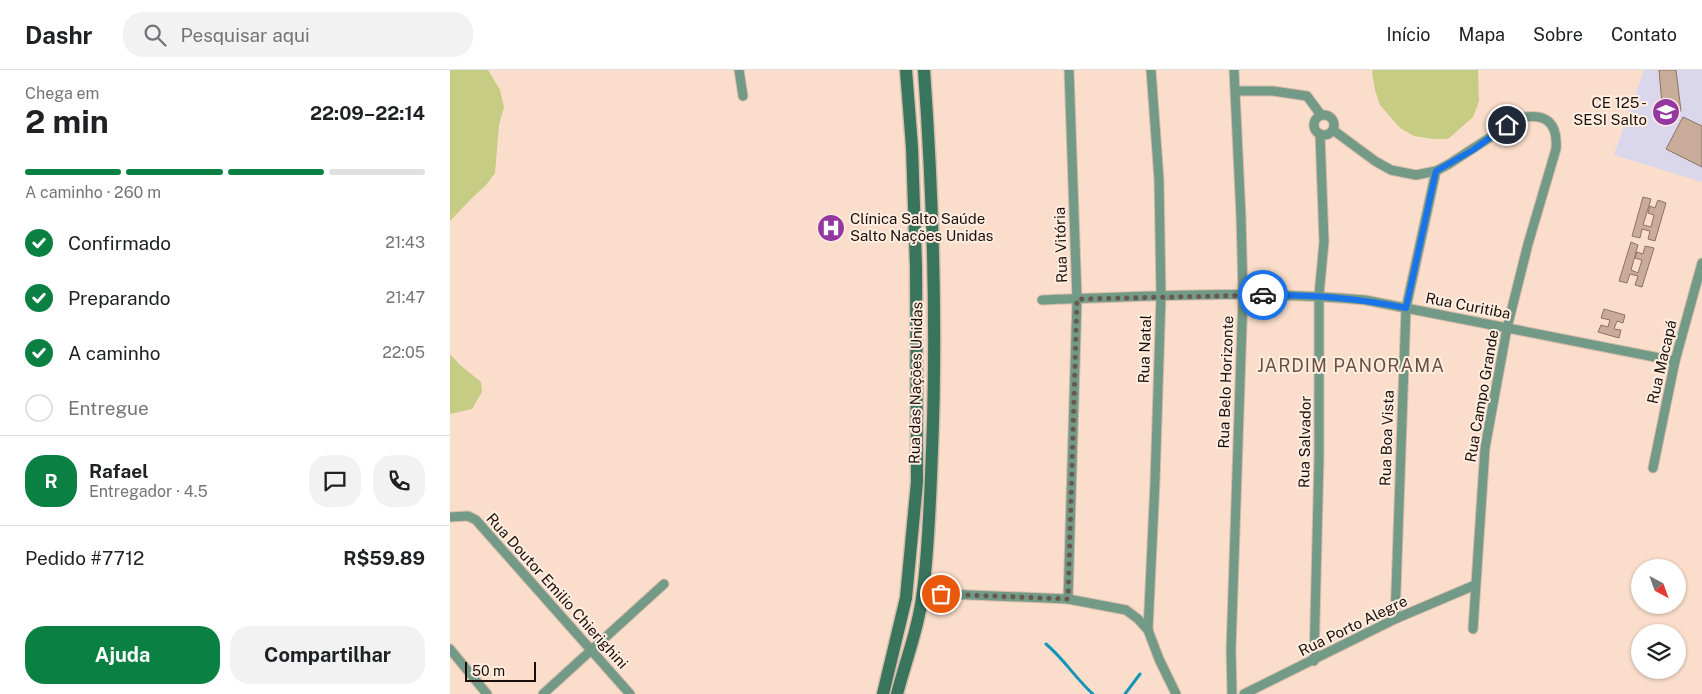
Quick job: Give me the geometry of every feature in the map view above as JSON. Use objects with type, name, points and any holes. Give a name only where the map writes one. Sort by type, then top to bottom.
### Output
[{"type":"main road","name":"Rua das Nações Unidas","points":[[882,694],[906,598],[917,482],[916,267],[912,146],[906,70]]},
{"type":"main road","name":"Rua das Nações Unidas","points":[[897,694],[923,593],[930,504],[935,372],[930,148],[924,70]]},
{"type":"main road","points":[[912,146],[923,145],[930,148]]},
{"type":"main road","points":[[917,482],[918,509],[920,514],[926,513],[930,504]]},
{"type":"street","points":[[739,70],[743,96]]},
{"type":"street","name":"Rua Vitória","points":[[1068,599],[1077,299],[1069,70]]},
{"type":"street","name":"Rua Natal","points":[[1148,630],[1161,296],[1159,180],[1151,70]]},
{"type":"street","name":"Rua Belo Horizonte","points":[[1232,694],[1231,650],[1243,295],[1234,70]]},
{"type":"street","points":[[1236,91],[1273,91],[1308,96],[1321,115]]},
{"type":"street","points":[[1321,115],[1329,115],[1335,123],[1333,130],[1326,135],[1320,134],[1314,126],[1315,120],[1321,115]]},
{"type":"street","name":"Rua Campo Grande","points":[[1436,171],[1473,150],[1520,118],[1530,115],[1544,118],[1554,127],[1557,137],[1556,149],[1528,244],[1507,328],[1485,448],[1473,629]]},
{"type":"street","points":[[1333,130],[1374,161],[1391,170],[1416,175],[1436,171]]},
{"type":"street","name":"Rua Salvador","points":[[1314,661],[1319,458],[1319,295],[1324,242],[1320,134]]},
{"type":"street","name":"Rua Boa Vista","points":[[1395,619],[1406,308],[1436,171]]},
{"type":"street","name":"Rua Macapá","points":[[1653,468],[1675,361],[1702,263]]},
{"type":"street","name":"Rua Curitiba","points":[[1042,300],[1161,296],[1319,295],[1365,300],[1675,361]]},
{"type":"street","name":"Rua Doutor Emilio Chierighini","points":[[455,517],[468,516],[476,520],[630,694]]},
{"type":"street","points":[[542,694],[664,584]]},
{"type":"street","name":"Rua Porto Alegre","points":[[1244,694],[1314,661],[1395,619],[1475,584]]},
{"type":"street","points":[[923,593],[1068,599],[1126,610],[1148,630],[1159,659],[1176,694]]},
{"type":"street","points":[[450,650],[487,694]]},
{"type":"shaded area","name":"CE 125 - SESI Salto","points":[[1644,70],[1702,70],[1702,182],[1614,155]]},
{"type":"green space","points":[[450,70],[488,70],[500,90],[504,107],[499,125],[495,173],[486,185],[450,221]]},
{"type":"green space","points":[[1373,70],[1478,70],[1479,101],[1473,117],[1448,139],[1414,136],[1400,128],[1380,105],[1375,90]]},
{"type":"green space","points":[[450,354],[481,382],[482,392],[472,409],[450,414]]},
{"type":"building","points":[[1659,70],[1676,70],[1681,111],[1663,116]]},
{"type":"building","points":[[1683,117],[1702,126],[1702,167],[1666,149]]},
{"type":"building","points":[[1643,197],[1651,199],[1643,225],[1651,227],[1654,215],[1648,213],[1650,206],[1655,208],[1658,200],[1666,203],[1655,241],[1648,239],[1650,231],[1642,229],[1640,238],[1632,236]]},
{"type":"building","points":[[1631,242],[1638,245],[1631,270],[1638,273],[1642,260],[1635,258],[1637,252],[1643,254],[1645,246],[1654,248],[1642,287],[1635,285],[1638,276],[1630,274],[1627,283],[1619,281]]},
{"type":"building","points":[[1604,309],[1625,315],[1623,323],[1617,321],[1614,329],[1621,330],[1619,338],[1598,332],[1601,325],[1608,327],[1610,320],[1601,318]]},
{"type":"waterway","points":[[1046,644],[1093,694]]},
{"type":"waterway","points":[[1125,694],[1140,674]]},
{"type":"way so far","points":[[941,594],[1068,599],[1077,299],[1139,296],[1263,295]]},
{"type":"place","name":"CE 125 - SESI Salto","points":[[1666,112]]},
{"type":"place","name":"Clínica Salto Saúde Salto Nações Unidas","points":[[831,228]]},
{"type":"district","name":"JARDIM PANORAMA","points":[[1351,366]]},
{"type":"route","points":[[1263,295],[1319,295],[1365,300],[1406,308],[1436,171],[1473,150],[1507,125]]}]
